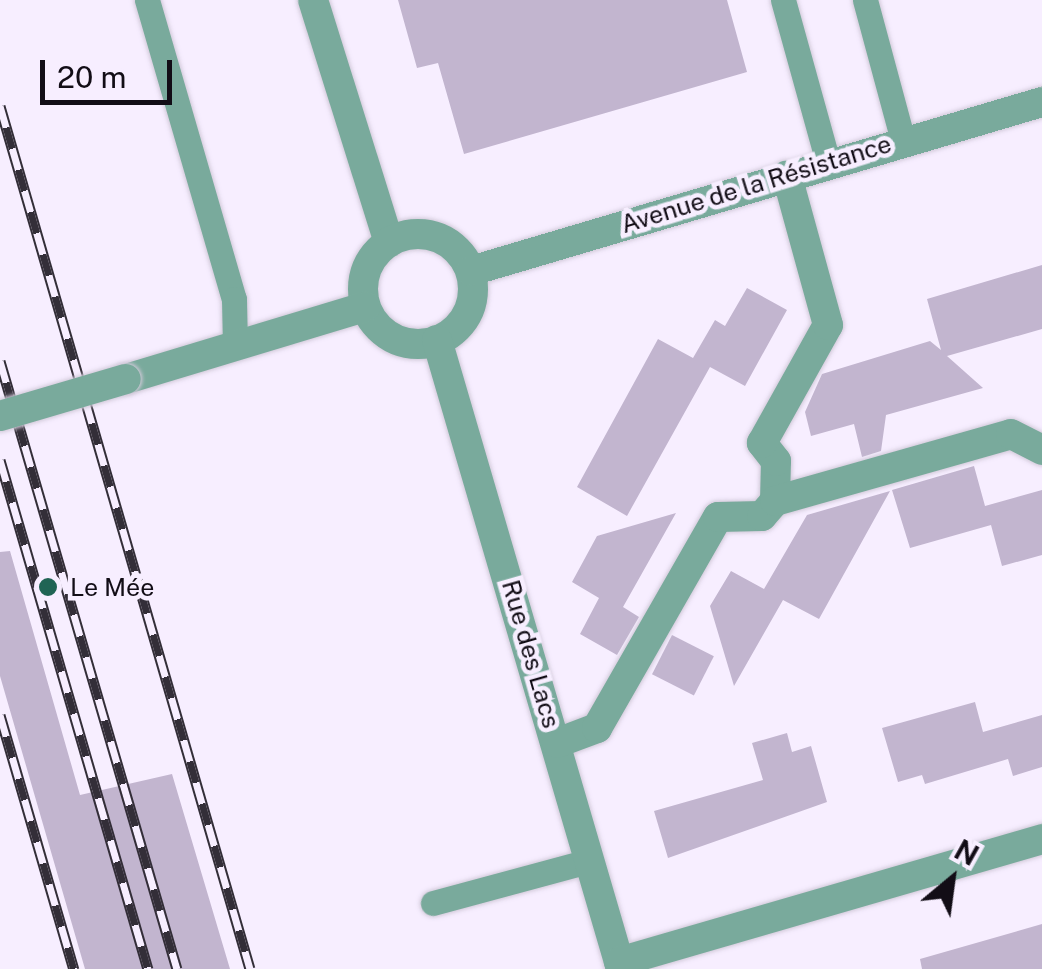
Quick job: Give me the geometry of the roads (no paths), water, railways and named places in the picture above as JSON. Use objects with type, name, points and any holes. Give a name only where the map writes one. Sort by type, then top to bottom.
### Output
[{"type":"street","points":[[314,0],[389,242]]},
{"type":"street","name":"Avenue de la Résistance","points":[[471,271],[828,162],[1042,102]]},
{"type":"street","points":[[775,501],[778,471],[762,444],[828,325],[787,176]]},
{"type":"street","points":[[407,235],[440,238],[471,271],[469,307],[451,333],[437,340],[402,342],[374,323],[365,308],[365,270],[389,242],[407,235]]},
{"type":"street","points":[[0,416],[365,308]]},
{"type":"street","name":"Rue des Lacs","points":[[437,340],[620,966]]},
{"type":"street","points":[[557,743],[597,728],[718,518],[762,516],[775,501],[1011,434],[1042,450]]},
{"type":"street","points":[[620,966],[1042,839]]},
{"type":"lane","points":[[146,0],[234,300],[235,347]]},
{"type":"lane","points":[[783,0],[828,162]]},
{"type":"lane","points":[[865,0],[903,140]]},
{"type":"lane","points":[[432,903],[589,861]]},
{"type":"railway","points":[[0,106],[250,969]]},
{"type":"railway","points":[[0,361],[177,969]]},
{"type":"railway","points":[[0,460],[148,969]]},
{"type":"railway","points":[[0,715],[74,969]]},
{"type":"place","name":"Le Mée","points":[[48,587]]}]
